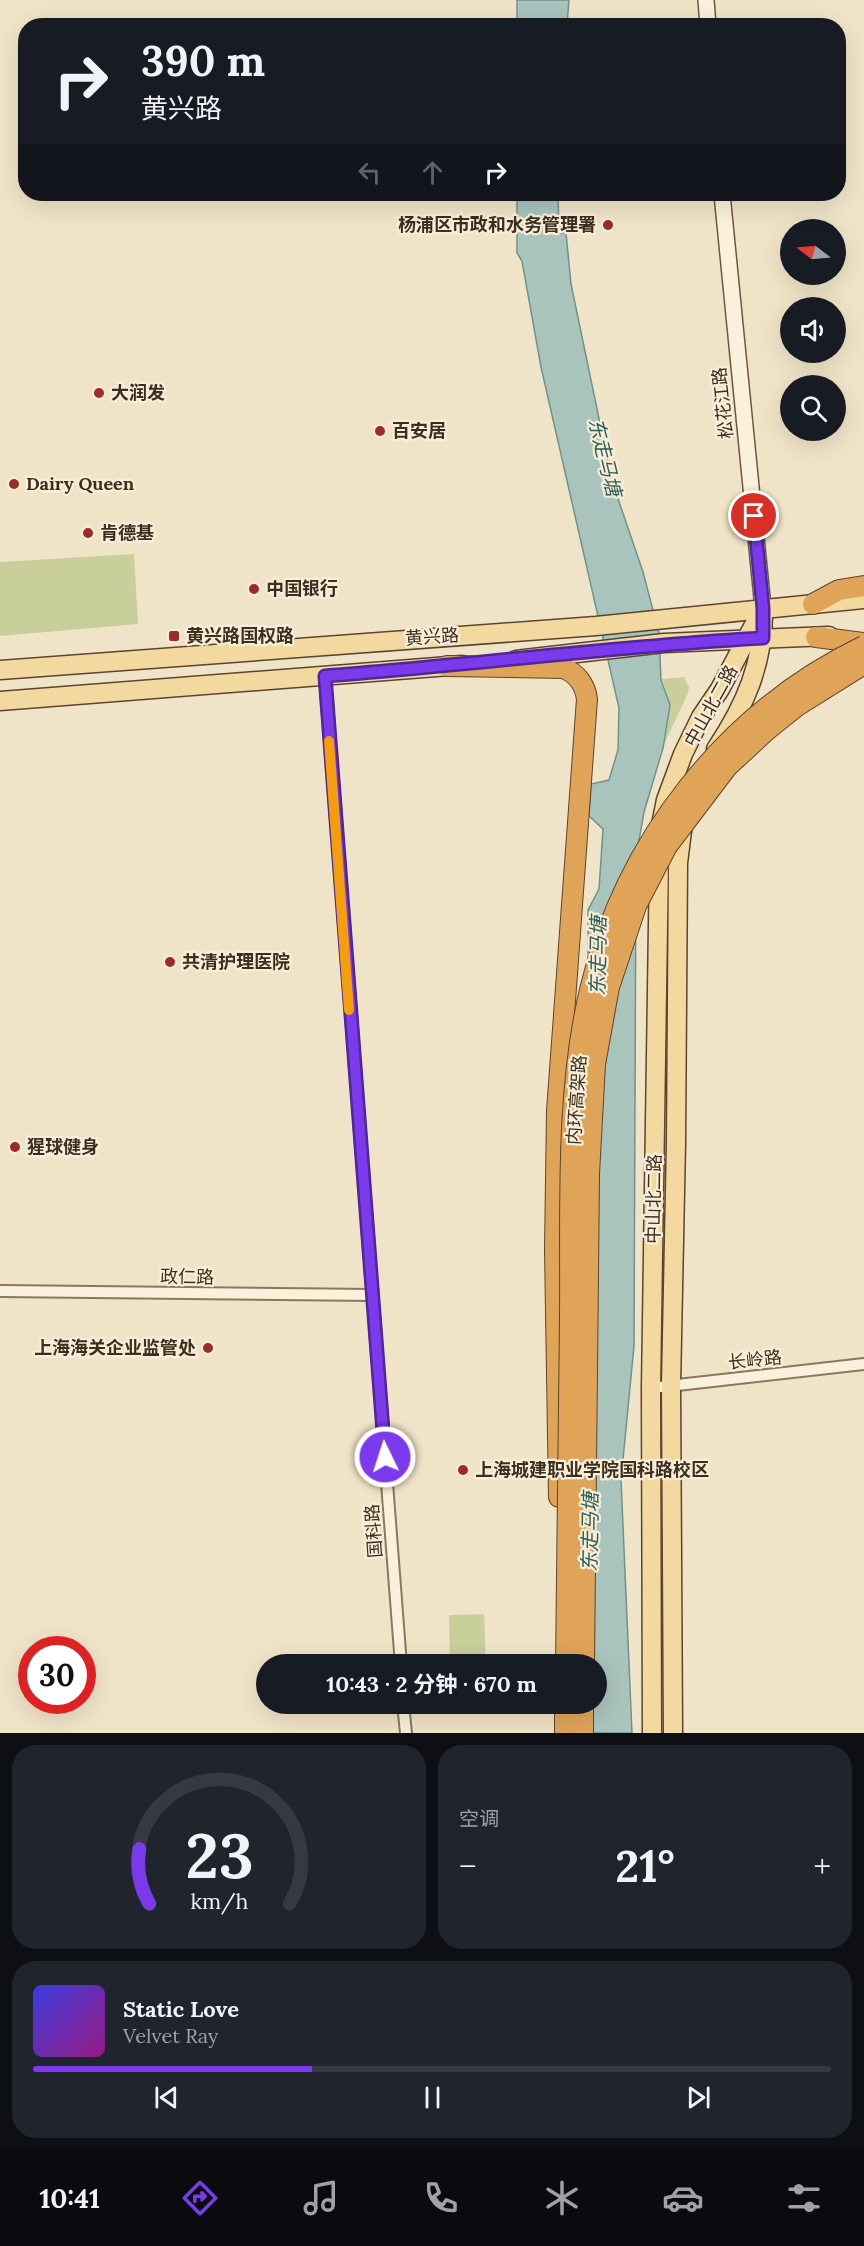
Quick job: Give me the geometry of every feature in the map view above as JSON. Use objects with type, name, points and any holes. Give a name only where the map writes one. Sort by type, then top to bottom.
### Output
[{"type":"highway","points":[[813,603],[839,590],[864,586]]},
{"type":"highway","points":[[816,637],[864,644]]},
{"type":"highway","name":"内环高架路","points":[[566,1654],[574,1113],[590,991],[625,888],[650,841],[689,785],[750,722],[778,698],[864,644]]},
{"type":"highway","name":"内环高架路","points":[[584,1654],[590,1174],[595,1064],[609,987],[636,906],[667,846],[727,767],[767,729],[797,706],[864,664]]},
{"type":"highway","points":[[447,666],[548,666],[571,671],[581,682],[587,699],[556,1111],[554,1188],[559,1654]]},
{"type":"highway","points":[[566,1714],[571,1732]]},
{"type":"highway","points":[[571,1732],[579,1714]]},
{"type":"main road","points":[[706,0],[707,18]]},
{"type":"main road","name":"松花江路","points":[[723,201],[763,608]]},
{"type":"main road","name":"黄兴路","points":[[0,670],[596,627],[864,599]]},
{"type":"main road","name":"中山北二路","points":[[652,1733],[651,1388],[659,835],[666,800],[684,754],[701,717],[755,638],[763,608]]},
{"type":"main road","name":"黄兴路","points":[[0,701],[447,666],[664,643],[864,633]]},
{"type":"main road","name":"中山北二路","points":[[673,1733],[671,1386],[679,842],[686,816],[702,776],[727,733],[758,667],[755,638]]},
{"type":"street","name":"国科路","points":[[325,676],[399,1654]]},
{"type":"street","name":"政仁路","points":[[0,1291],[373,1295]]},
{"type":"street","name":"长岭路","points":[[651,1388],[864,1364]]},
{"type":"street","points":[[405,1714],[406,1733]]},
{"type":"green space","points":[[134,554],[138,624],[0,636],[0,562]]},
{"type":"green space","points":[[684,677],[689,687],[688,693],[664,745],[670,705],[662,679]]},
{"type":"green space","points":[[484,1614],[486,1654],[450,1654],[449,1615]]},
{"type":"water","points":[[517,0],[569,0],[568,18],[517,18]]},
{"type":"water","name":"东走马塘","points":[[517,201],[558,201],[559,233],[566,233],[571,284],[612,481],[643,572],[659,633],[661,680],[670,705],[663,748],[644,812],[636,857],[634,1346],[621,1480],[632,1733],[590,1733],[590,1714],[607,1714],[607,1654],[590,1654],[588,910],[599,889],[603,829],[589,816],[591,784],[609,780],[618,750],[619,708],[541,367],[522,261],[517,253]]},
{"type":"slow traffic","points":[[329,741],[349,1010]]},
{"type":"place","name":"杨浦区市政和水务管理署","points":[[608,225]]},
{"type":"place","name":"大润发","points":[[99,393]]},
{"type":"place","name":"百安居","points":[[380,431]]},
{"type":"place","name":"Dairy Queen","points":[[14,484]]},
{"type":"place","name":"肯德基","points":[[88,533]]},
{"type":"place","name":"中国银行","points":[[254,589]]},
{"type":"place","name":"黄兴路国权路","points":[[174,636]]},
{"type":"place","name":"共清护理医院","points":[[170,962]]},
{"type":"place","name":"猩球健身","points":[[15,1147]]},
{"type":"place","name":"上海海关企业监管处","points":[[208,1348]]},
{"type":"place","name":"上海城建职业学院国科路校区","points":[[463,1470]]},
{"type":"route","points":[[385,1457],[335,835],[325,676],[535,659],[664,643],[763,638],[763,608],[754,516]]}]
